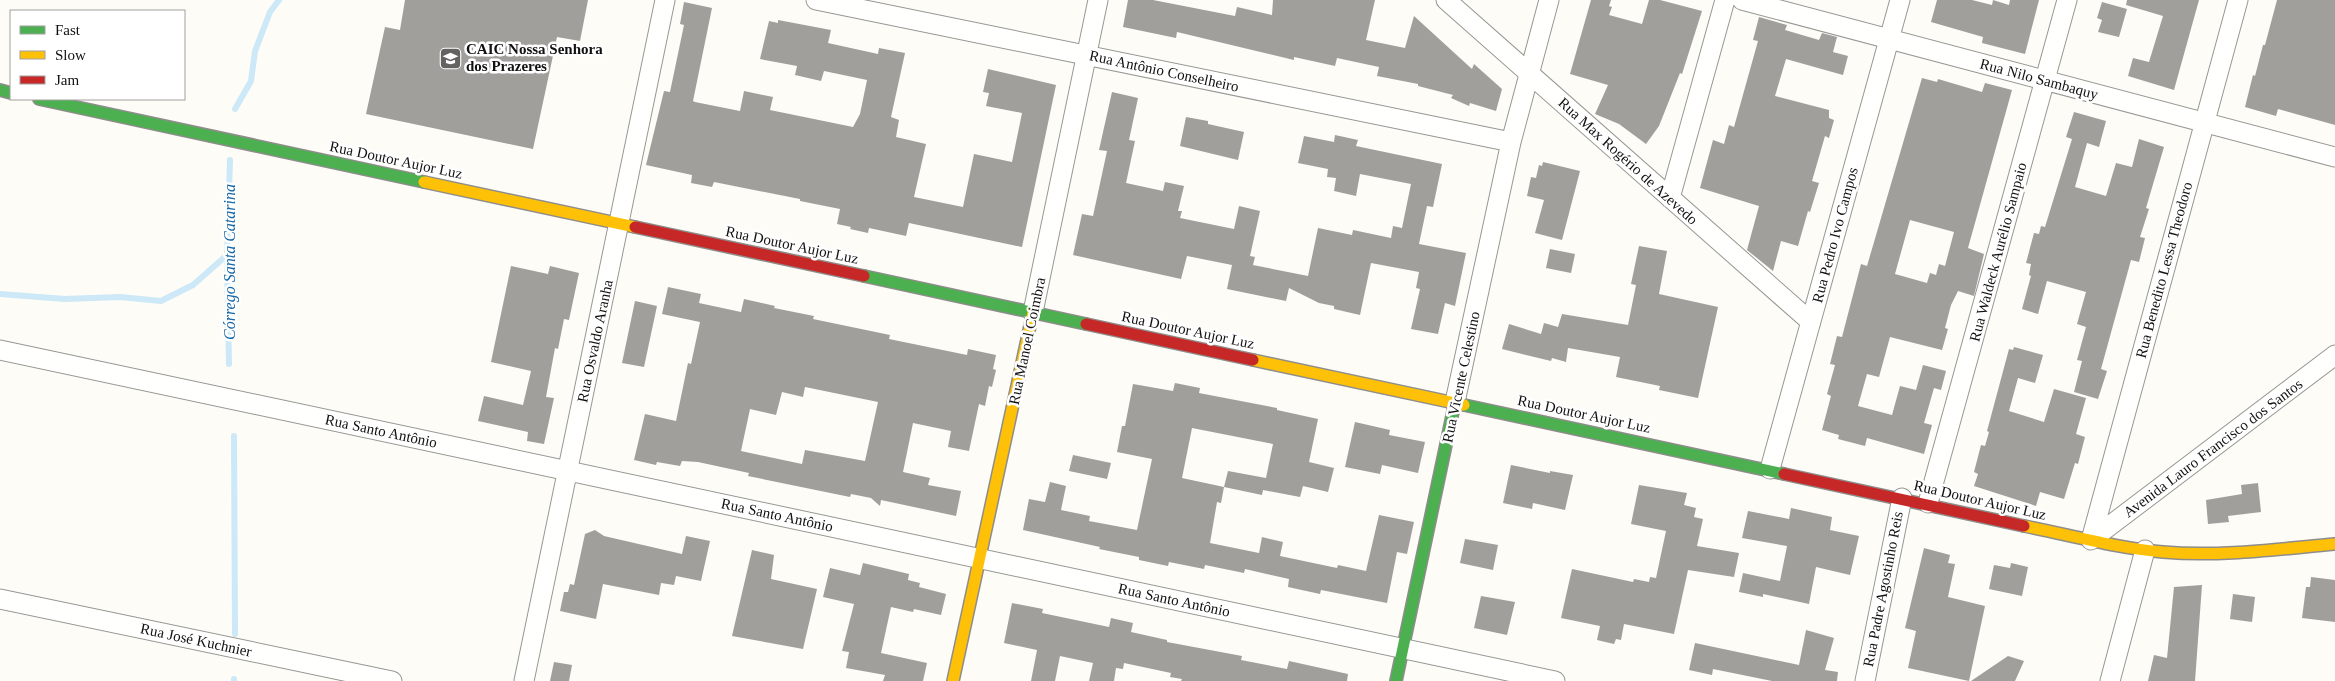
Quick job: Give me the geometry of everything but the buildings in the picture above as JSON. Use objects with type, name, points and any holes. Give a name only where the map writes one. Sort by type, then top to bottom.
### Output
[{"type":"street","name":"Rua Osvaldo Aranha","points":[[524,681],[665,0]]},
{"type":"street","name":"Rua Antônio Conselheiro","points":[[816,0],[1511,142]]},
{"type":"street","name":"Rua Manoel Coimbra","points":[[953,681],[1098,0]]},
{"type":"street","name":"Rua Max Rogério de Azevedo","points":[[1446,0],[1811,322]]},
{"type":"street","name":"Rua Vicente Celestino","points":[[1396,681],[1511,142],[1549,0]]},
{"type":"street","points":[[1670,198],[1725,0]]},
{"type":"street","name":"Rua Nilo Sambaquy","points":[[1742,0],[2335,157]]},
{"type":"street","name":"Rua Pedro Ivo Campos","points":[[1770,469],[1900,0]]},
{"type":"street","name":"Rua Waldeck Aurélio Sampaio","points":[[1928,503],[2067,0]]},
{"type":"street","name":"Rua Benedito Lessa Theodoro","points":[[2090,540],[2238,0]]},
{"type":"street","name":"Rua Doutor Aujor Luz","points":[[44,100],[1770,469],[2090,540],[2144,550],[2205,553],[2335,544]]},
{"type":"street","name":"Rua Santo Antônio","points":[[0,350],[1555,681]]},
{"type":"street","name":"Avenida Lauro Francisco dos Santos","points":[[2090,540],[2335,355]]},
{"type":"street","name":"Rua Padre Agostinho Reis","points":[[1865,681],[1902,498]]},
{"type":"street","points":[[2110,681],[2144,550]]},
{"type":"street","name":"Rua José Kuchnier","points":[[0,599],[392,681]]},
{"type":"waterway","name":"Córrego Santa Catarina","points":[[235,109],[251,81],[255,51],[270,12],[279,0]]},
{"type":"waterway","name":"Córrego Santa Catarina","points":[[229,364],[227,255],[230,160]]},
{"type":"waterway","points":[[0,294],[65,299],[120,297],[161,301],[193,285],[227,255]]},
{"type":"waterway","name":"Córrego Santa Catarina","points":[[234,436],[235,634]]},
{"type":"traffic: fast","points":[[0,90],[10,93]]},
{"type":"traffic: fast","points":[[44,100],[424,182]]},
{"type":"traffic: fast","points":[[864,276],[1086,324]]},
{"type":"traffic: fast","points":[[1396,681],[1455,402]]},
{"type":"traffic: fast","points":[[1464,405],[1784,474]]},
{"type":"traffic: slow","points":[[424,182],[635,227]]},
{"type":"traffic: slow","points":[[953,681],[1033,312]]},
{"type":"traffic: slow","points":[[1253,360],[1464,405]]},
{"type":"traffic: slow","points":[[2024,526],[2128,548],[2163,552],[2206,554],[2335,544]]},
{"type":"traffic: jam","points":[[635,227],[864,276]]},
{"type":"traffic: jam","points":[[1086,324],[1253,360]]},
{"type":"traffic: jam","points":[[1784,474],[2024,526]]},
{"type":"place","name":"CAIC Nossa Senhora dos Prazeres","points":[[450,58]]}]
